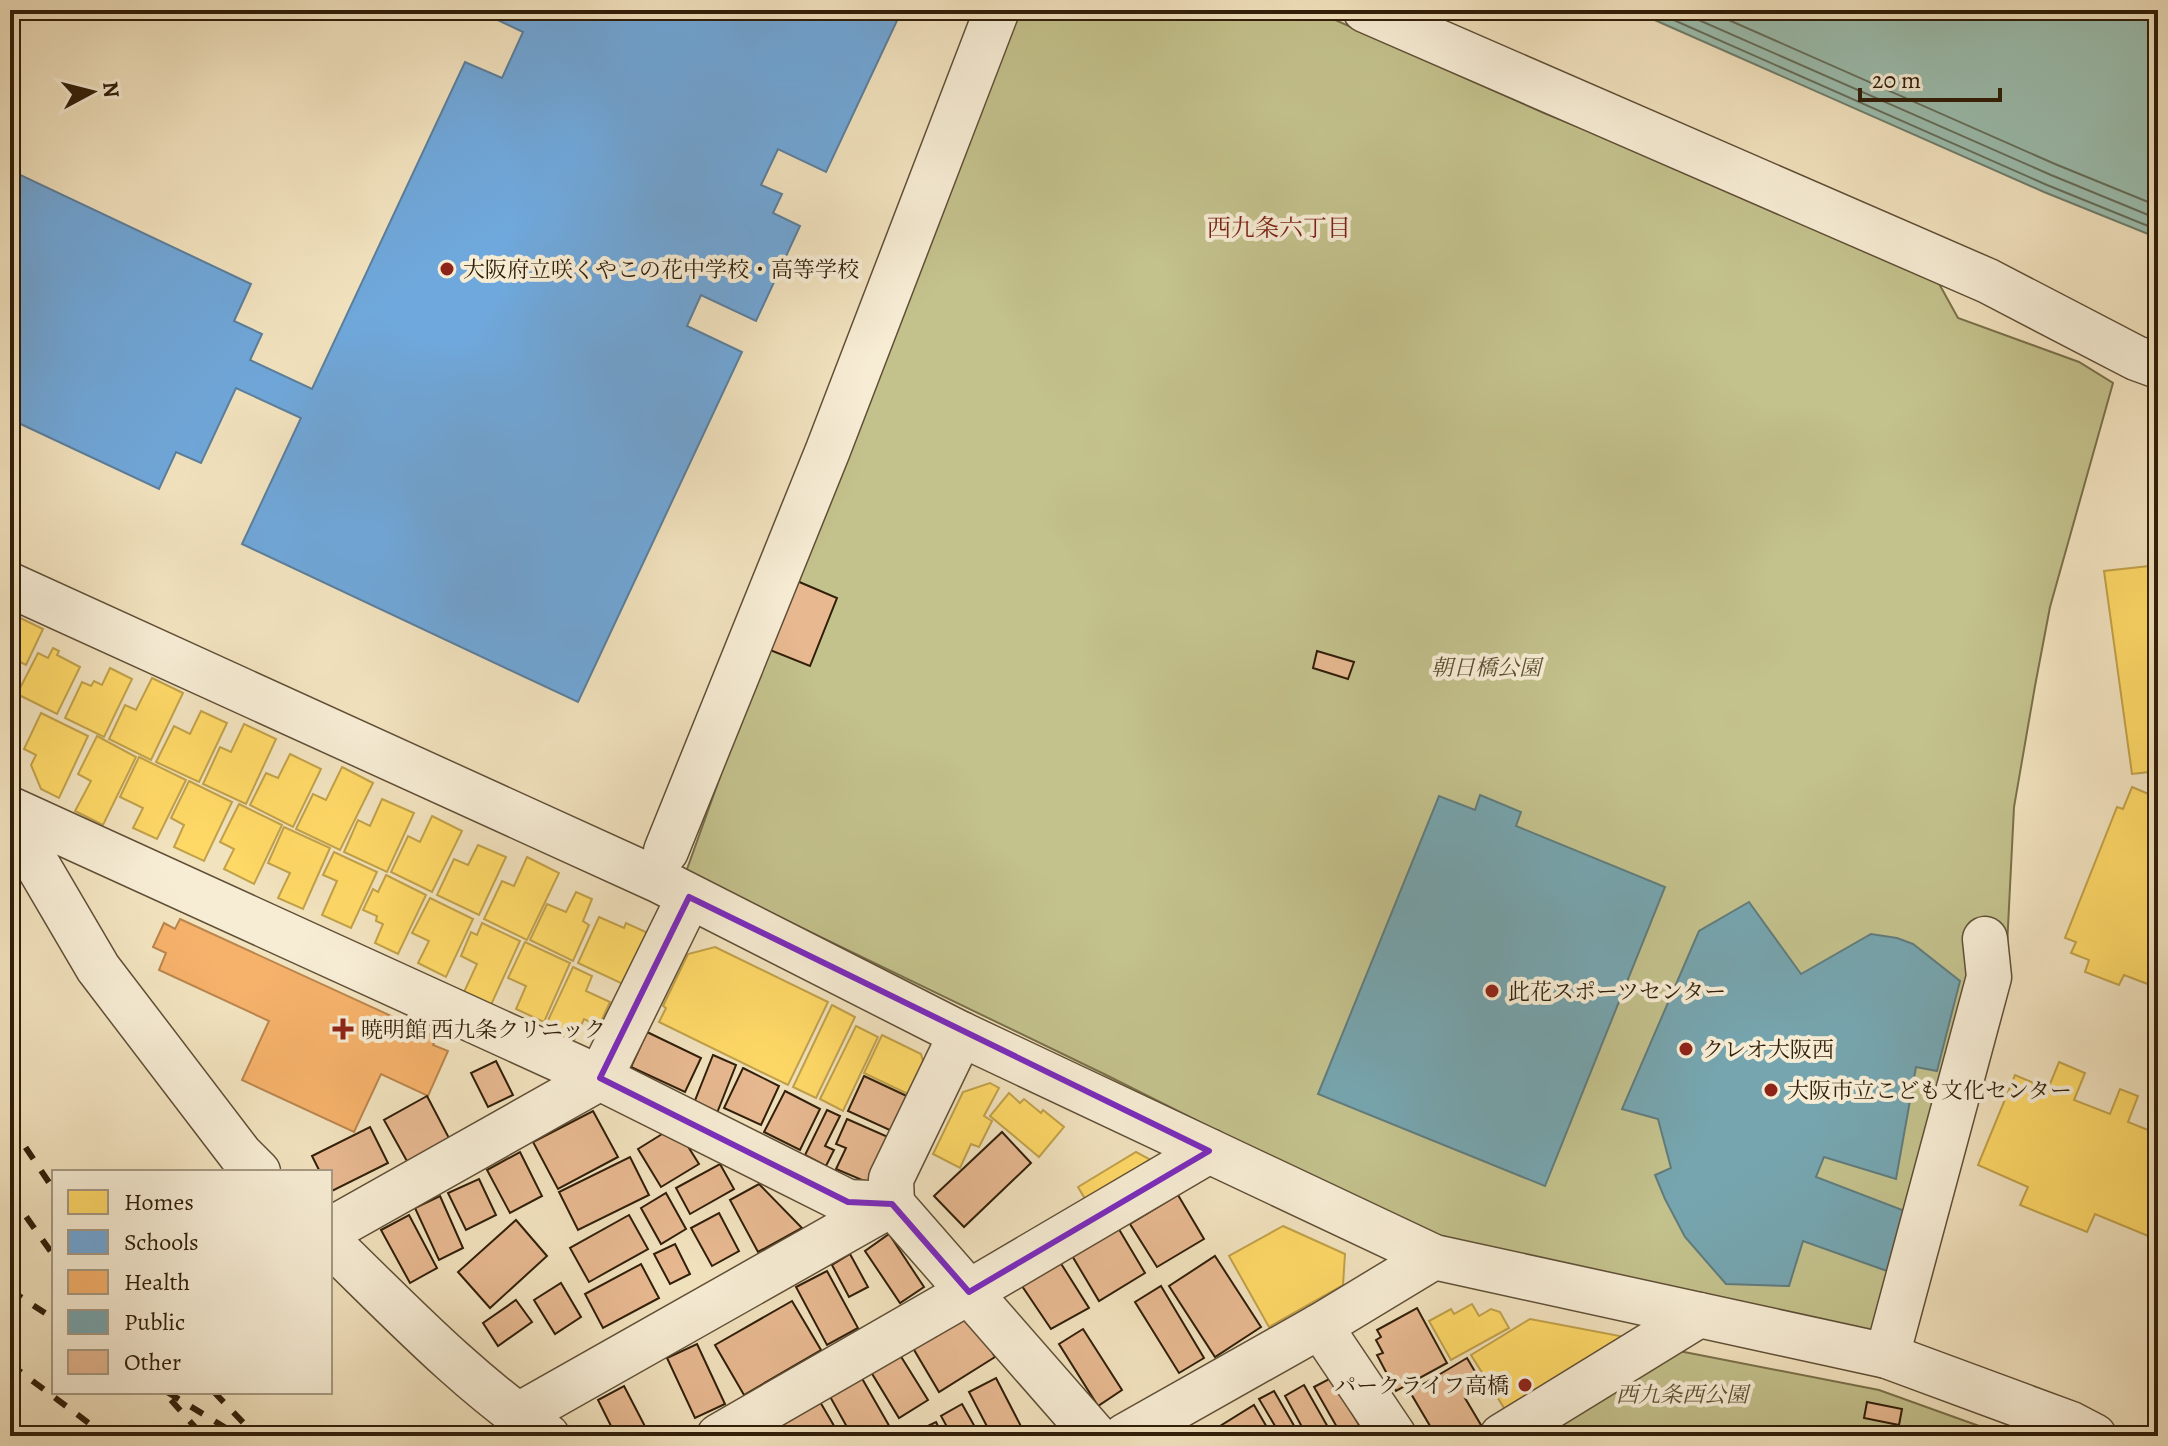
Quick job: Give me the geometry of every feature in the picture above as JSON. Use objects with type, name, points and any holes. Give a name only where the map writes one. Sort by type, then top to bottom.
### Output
[{"type":"street","points":[[666,851],[828,450],[997,10]]},
{"type":"street","points":[[1365,10],[1988,281],[2136,358],[2158,366]]},
{"type":"street","points":[[10,585],[658,880],[961,1034],[1434,1257],[1887,1356],[2071,1424],[2094,1436]]},
{"type":"street","points":[[10,809],[600,1078],[848,1202],[892,1204]]},
{"type":"street","points":[[10,818],[98,968],[240,1154],[256,1170]]},
{"type":"street","points":[[332,1229],[600,1078],[689,897]]},
{"type":"street","points":[[1887,1356],[1989,977],[1985,939]]},
{"type":"street","points":[[961,1034],[891,1179],[892,1204],[1095,1436]]},
{"type":"street","points":[[719,1436],[1209,1151]]},
{"type":"street","points":[[332,1245],[424,1334],[532,1426],[892,1204]]},
{"type":"street","points":[[1125,1436],[1320,1326],[1434,1257]]},
{"type":"street","points":[[1502,1436],[1699,1315]]},
{"type":"street","points":[[1320,1326],[1394,1436]]},
{"type":"highlighted area","points":[[689,897],[1209,1151],[969,1292],[892,1204],[848,1202],[600,1078]]},
{"type":"green space","name":"朝日橋公園","points":[[1014,10],[1313,10],[1544,113],[1747,196],[1937,280],[1958,318],[2079,362],[2113,383],[2050,607],[2035,686],[2014,807],[2005,987],[1902,1342],[1448,1246],[1104,1074],[686,872],[748,699]]},
{"type":"green space","name":"西九条西公園","points":[[1674,1350],[1879,1390],[2007,1436],[1533,1436]]},
{"type":"water","points":[[1632,10],[2158,10],[2158,238],[2044,192]]},
{"type":"building: Homes","points":[[2158,565],[2158,771],[2132,774],[2104,571]]},
{"type":"building: Homes","points":[[10,613],[43,629],[26,665],[10,657]]},
{"type":"building: Homes","points":[[53,648],[59,651],[57,655],[80,667],[57,714],[17,694],[38,653],[48,658]]},
{"type":"building: Homes","points":[[110,668],[132,679],[104,737],[65,718],[82,682],[91,686],[94,681],[102,685]]},
{"type":"building: Homes","points":[[152,678],[183,693],[151,760],[109,739],[125,705],[136,710]]},
{"type":"building: Homes","points":[[201,711],[227,723],[199,782],[156,762],[174,726],[190,734]]},
{"type":"building: Homes","points":[[41,713],[88,736],[59,798],[41,789],[31,765],[36,755],[24,749]]},
{"type":"building: Homes","points":[[244,724],[276,739],[246,804],[203,784],[220,747],[231,752]]},
{"type":"building: Homes","points":[[97,736],[136,757],[103,825],[75,811],[91,781],[78,774]]},
{"type":"building: Homes","points":[[290,754],[321,769],[293,827],[250,805],[266,773],[278,778]]},
{"type":"building: Homes","points":[[139,757],[186,780],[157,839],[133,828],[143,808],[120,797]]},
{"type":"building: Homes","points":[[342,767],[373,783],[340,850],[296,829],[313,794],[326,800]]},
{"type":"building: Homes","points":[[189,781],[232,802],[204,861],[174,847],[184,825],[171,818]]},
{"type":"building: Homes","points":[[2132,787],[2158,798],[2158,988],[2124,975],[2119,985],[2085,972],[2089,960],[2071,953],[2076,942],[2065,938],[2117,807],[2123,809]]},
{"type":"building: Homes","points":[[382,799],[414,813],[387,872],[344,852],[358,820],[370,826]]},
{"type":"building: Homes","points":[[239,804],[282,825],[254,884],[224,869],[234,849],[220,842]]},
{"type":"building: Homes","points":[[432,816],[462,831],[432,892],[391,872],[408,836],[420,842]]},
{"type":"building: Homes","points":[[284,827],[330,848],[303,909],[278,898],[290,873],[268,863]]},
{"type":"building: Homes","points":[[478,845],[506,857],[479,915],[437,895],[454,859],[468,865]]},
{"type":"building: Homes","points":[[334,852],[377,872],[351,928],[322,915],[337,881],[323,875]]},
{"type":"building: Homes","points":[[527,857],[559,873],[527,940],[484,919],[502,881],[514,886]]},
{"type":"building: Homes","points":[[386,875],[426,895],[398,954],[375,943],[383,924],[376,921],[377,916],[363,910],[373,889],[378,892]]},
{"type":"building: Homes","points":[[576,892],[592,899],[583,921],[589,925],[573,961],[530,940],[547,904],[566,912]]},
{"type":"building: Homes","points":[[430,898],[473,919],[446,977],[418,963],[429,941],[412,933]]},
{"type":"building: Homes","points":[[599,917],[624,928],[626,923],[648,933],[625,985],[578,963]]},
{"type":"building: Homes","points":[[482,923],[520,941],[491,1005],[464,992],[477,964],[461,956],[471,932],[477,935]]},
{"type":"building: Homes","points":[[525,942],[570,963],[544,1022],[516,1009],[526,986],[508,978]]},
{"type":"building: Homes","points":[[715,947],[828,1002],[788,1085],[659,1022],[666,1008],[663,1006],[688,954]]},
{"type":"building: Homes","points":[[573,967],[592,976],[586,991],[610,1002],[599,1026],[584,1019],[573,1043],[544,1029]]},
{"type":"building: Homes","points":[[832,1005],[855,1017],[816,1098],[793,1087]]},
{"type":"building: Homes","points":[[856,1026],[878,1037],[843,1111],[820,1099]]},
{"type":"building: Homes","points":[[882,1035],[921,1054],[926,1072],[914,1097],[864,1073]]},
{"type":"building: Homes","points":[[2059,1062],[2085,1073],[2074,1100],[2110,1114],[2120,1089],[2138,1096],[2128,1122],[2158,1134],[2158,1240],[2095,1214],[2087,1232],[2020,1205],[2028,1187],[1978,1165],[2015,1075],[2048,1089]]},
{"type":"building: Homes","points":[[990,1083],[999,1088],[984,1116],[992,1121],[979,1147],[971,1144],[960,1168],[933,1154],[963,1092]]},
{"type":"building: Homes","points":[[1009,1093],[1020,1103],[1024,1099],[1041,1113],[1043,1110],[1064,1127],[1039,1157],[990,1116]]},
{"type":"building: Homes","points":[[1136,1152],[1151,1160],[1151,1174],[1091,1209],[1078,1187]]},
{"type":"building: Homes","points":[[1283,1226],[1345,1254],[1343,1285],[1269,1327],[1229,1256]]},
{"type":"building: Homes","points":[[1472,1304],[1479,1316],[1491,1309],[1500,1312],[1509,1328],[1451,1360],[1429,1321],[1451,1309],[1454,1314]]},
{"type":"building: Homes","name":"パークライフ高橋","points":[[1530,1319],[1620,1336],[1623,1347],[1509,1416],[1471,1355]]},
{"type":"building: Schools","points":[[489,10],[902,10],[826,172],[778,149],[761,185],[782,194],[773,213],[800,226],[756,321],[701,295],[687,326],[742,352],[578,702],[242,544],[301,418],[236,388],[201,463],[176,452],[159,489],[10,419],[10,170],[251,284],[234,321],[262,334],[250,360],[312,389],[465,62],[502,78],[523,32],[487,15]]},
{"type":"building: Health","name":"暁明館 西九条クリニック","points":[[180,919],[437,1037],[433,1045],[448,1051],[428,1096],[381,1074],[354,1132],[242,1080],[269,1021],[159,970],[166,953],[153,947],[164,923],[175,929]]},
{"type":"building: Public","name":"此花スポーツセンター","points":[[1480,795],[1521,812],[1516,826],[1665,887],[1545,1186],[1318,1094],[1439,796],[1475,810]]},
{"type":"building: Public","name":"大阪市立こども文化センター","points":[[1749,902],[1801,974],[1871,934],[1913,944],[1960,981],[1937,1071],[1916,1067],[1896,1179],[1824,1157],[1816,1177],[1905,1211],[1887,1271],[1803,1241],[1789,1286],[1726,1284],[1685,1237],[1655,1175],[1671,1168],[1658,1119],[1622,1109],[1699,931]]},
{"type":"building: Other","points":[[797,581],[837,598],[810,666],[770,650]]},
{"type":"building: Other","points":[[1317,651],[1354,662],[1348,679],[1313,668]]},
{"type":"building: Other","points":[[647,1032],[701,1058],[685,1092],[631,1067]]},
{"type":"building: Other","points":[[713,1055],[736,1065],[717,1113],[694,1103]]},
{"type":"building: Other","points":[[496,1061],[513,1095],[488,1107],[471,1073]]},
{"type":"building: Other","points":[[743,1068],[779,1086],[761,1125],[724,1108]]},
{"type":"building: Other","points":[[864,1076],[911,1098],[894,1132],[848,1111]]},
{"type":"building: Other","points":[[785,1091],[820,1109],[800,1150],[764,1132]]},
{"type":"building: Other","points":[[427,1096],[450,1140],[408,1163],[384,1120]]},
{"type":"building: Other","points":[[827,1110],[840,1116],[825,1146],[834,1150],[826,1166],[805,1155]]},
{"type":"building: Other","points":[[593,1111],[618,1157],[558,1189],[533,1142]]},
{"type":"building: Other","points":[[847,1119],[888,1137],[869,1183],[836,1169],[846,1148],[836,1144]]},
{"type":"building: Other","points":[[675,1126],[699,1164],[661,1187],[638,1149]]},
{"type":"building: Other","points":[[370,1127],[388,1163],[332,1191],[332,1170],[319,1170],[312,1156]]},
{"type":"building: Other","points":[[1002,1132],[1031,1163],[964,1227],[934,1196]]},
{"type":"building: Other","points":[[520,1152],[542,1196],[510,1213],[487,1170]]},
{"type":"building: Other","points":[[630,1157],[649,1195],[578,1230],[559,1192]]},
{"type":"building: Other","points":[[720,1164],[734,1189],[690,1214],[676,1188]]},
{"type":"building: Other","points":[[479,1179],[496,1215],[466,1230],[448,1193]]},
{"type":"building: Other","points":[[759,1184],[802,1228],[758,1252],[730,1200]]},
{"type":"building: Other","points":[[666,1193],[686,1229],[661,1244],[641,1208]]},
{"type":"building: Other","points":[[1178,1195],[1204,1239],[1157,1267],[1130,1224]]},
{"type":"building: Other","points":[[440,1196],[463,1248],[439,1260],[415,1208]]},
{"type":"building: Other","points":[[719,1213],[739,1251],[712,1266],[691,1228]]},
{"type":"building: Other","points":[[409,1215],[437,1268],[410,1283],[381,1230]]},
{"type":"building: Other","points":[[629,1215],[648,1249],[589,1282],[570,1248]]},
{"type":"building: Other","points":[[516,1220],[547,1256],[490,1308],[458,1272]]},
{"type":"building: Other","points":[[1117,1226],[1145,1273],[1099,1301],[1071,1254]]},
{"type":"building: Other","points":[[889,1234],[924,1287],[900,1303],[865,1251]]},
{"type":"building: Other","points":[[675,1244],[690,1274],[670,1284],[654,1254]]},
{"type":"building: Other","points":[[850,1254],[868,1287],[849,1297],[832,1265]]},
{"type":"building: Other","points":[[1215,1256],[1261,1327],[1215,1357],[1169,1286]]},
{"type":"building: Other","points":[[1060,1262],[1089,1308],[1051,1329],[1022,1286]]},
{"type":"building: Other","points":[[641,1264],[659,1298],[603,1328],[585,1294]]},
{"type":"building: Other","points":[[827,1271],[858,1328],[827,1345],[796,1287]]},
{"type":"building: Other","points":[[561,1283],[581,1317],[555,1334],[534,1300]]},
{"type":"building: Other","points":[[1161,1286],[1204,1358],[1179,1373],[1135,1302]]},
{"type":"building: Other","points":[[516,1300],[532,1322],[498,1346],[483,1323]]},
{"type":"building: Other","points":[[792,1301],[821,1350],[744,1395],[715,1345]]},
{"type":"building: Other","points":[[1417,1308],[1447,1363],[1396,1391],[1377,1355],[1383,1353],[1376,1340],[1381,1337],[1377,1330]]},
{"type":"building: Other","points":[[966,1309],[995,1357],[939,1392],[910,1343]]},
{"type":"building: Other","points":[[1083,1329],[1122,1390],[1098,1406],[1059,1344]]},
{"type":"building: Other","points":[[697,1344],[725,1404],[695,1418],[667,1358]]},
{"type":"building: Other","points":[[900,1355],[928,1400],[899,1418],[871,1372]]},
{"type":"building: Other","points":[[1467,1358],[1484,1387],[1465,1398],[1481,1425],[1463,1436],[1436,1436],[1410,1392]]},
{"type":"building: Other","points":[[860,1375],[895,1436],[852,1436],[828,1393]]},
{"type":"building: Other","points":[[996,1378],[1026,1436],[992,1436],[969,1392]]},
{"type":"building: Other","points":[[1331,1378],[1365,1435],[1342,1436],[1314,1387]]},
{"type":"building: Other","points":[[1304,1385],[1333,1436],[1307,1436],[1285,1396]]},
{"type":"building: Other","points":[[624,1386],[650,1436],[616,1436],[598,1400]]},
{"type":"building: Other","points":[[1274,1391],[1300,1436],[1281,1436],[1259,1399]]},
{"type":"building: Other","points":[[816,1395],[840,1436],[790,1436],[779,1417]]},
{"type":"building: Other","points":[[1867,1402],[1902,1409],[1899,1425],[1864,1418]]},
{"type":"building: Other","points":[[962,1404],[980,1436],[952,1436],[941,1416]]},
{"type":"building: Other","points":[[1254,1405],[1272,1436],[1204,1436]]},
{"type":"building: Other","points":[[936,1422],[943,1436],[917,1436],[915,1432]]},
{"type":"railway","points":[[10,1124],[52,1187]]},
{"type":"railway","points":[[10,1194],[52,1253]]},
{"type":"railway","points":[[10,1290],[52,1318]]},
{"type":"railway","points":[[10,1364],[106,1436]]},
{"type":"railway","points":[[170,1394],[239,1436]]},
{"type":"railway","points":[[216,1394],[256,1436]]},
{"type":"railway","points":[[171,1400],[203,1436]]},
{"type":"place","name":"大阪府立咲くやこの花中学校・高等学校","points":[[447,269]]},
{"type":"place","name":"此花スポーツセンター","points":[[1492,991]]},
{"type":"place","name":"暁明館 西九条クリニック","points":[[343,1029]]},
{"type":"place","name":"クレオ大阪西","points":[[1686,1049]]},
{"type":"place","name":"大阪市立こども文化センター","points":[[1771,1090]]},
{"type":"place","name":"パークライフ高橋","points":[[1525,1385]]},
{"type":"district","name":"西九条六丁目","points":[[1279,228]]}]
